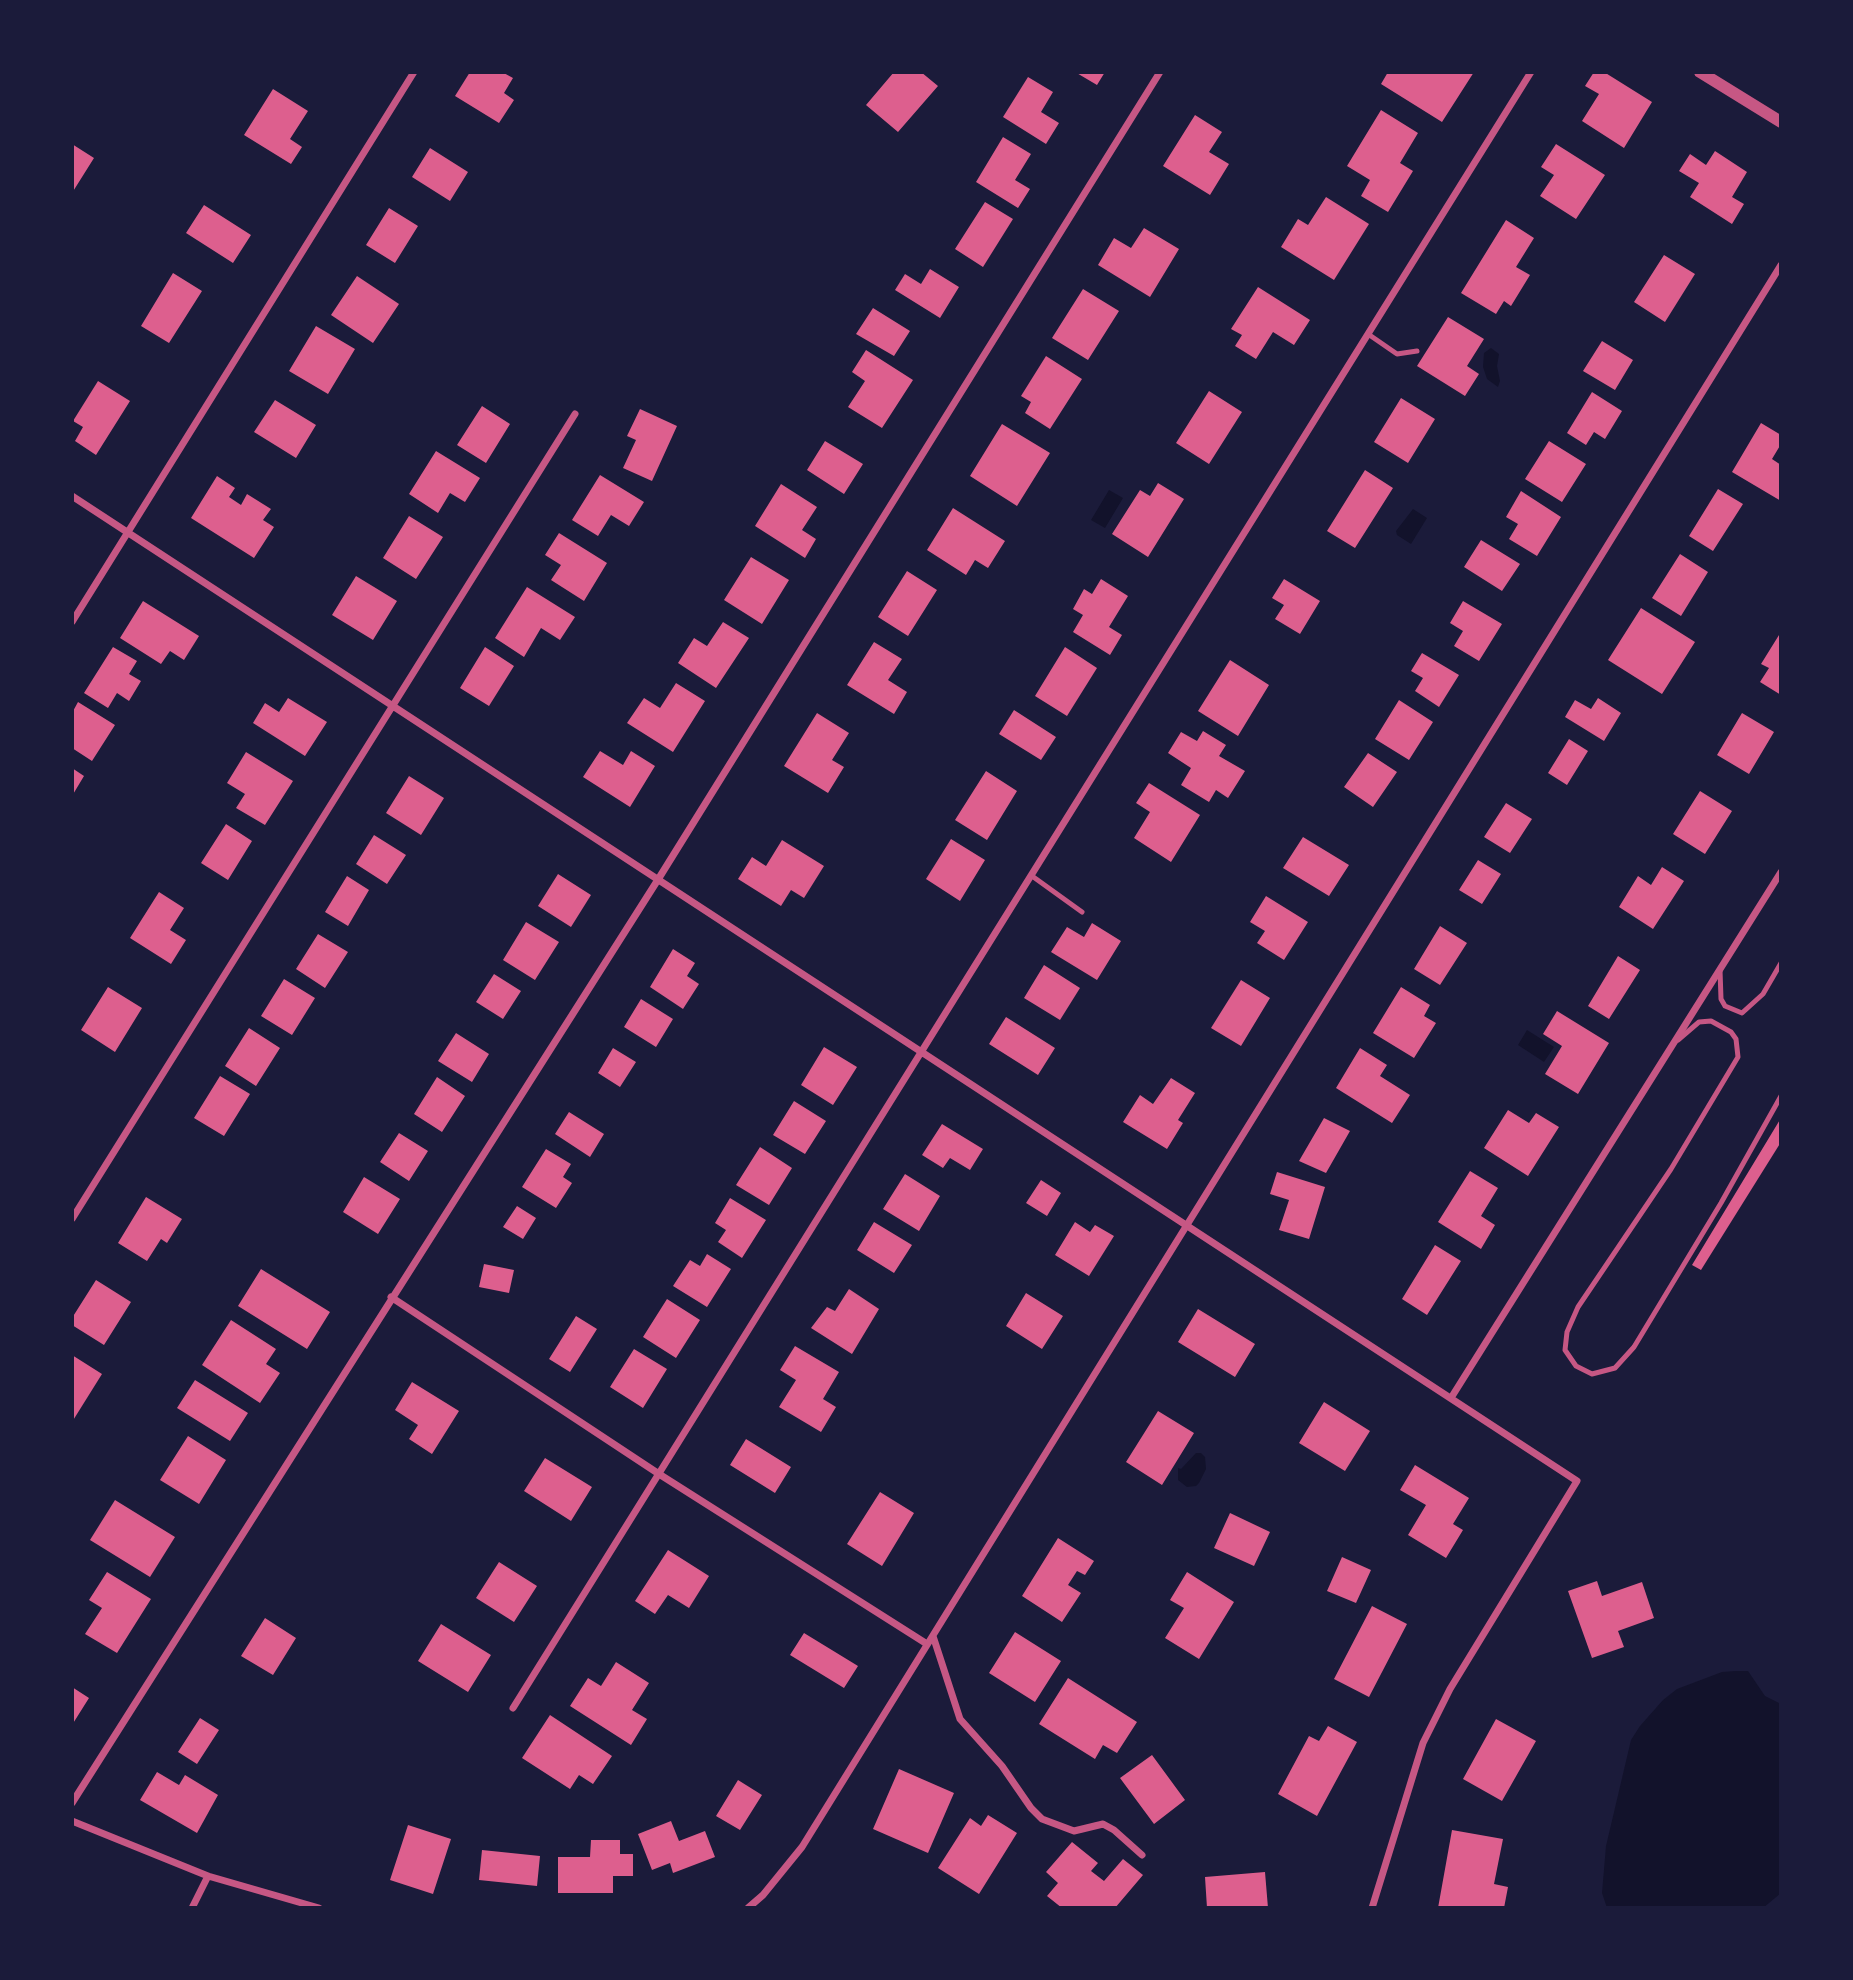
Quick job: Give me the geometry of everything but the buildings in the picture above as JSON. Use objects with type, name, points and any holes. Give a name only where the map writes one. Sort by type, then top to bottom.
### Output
[{"type":"street","points":[[72,622],[414,72]]},
{"type":"street","points":[[72,1803],[659,878],[1160,72]]},
{"type":"street","points":[[513,1708],[1531,72]]},
{"type":"street","points":[[1700,72],[1781,122]]},
{"type":"street","points":[[748,1908],[763,1895],[802,1847],[1781,265]]},
{"type":"street","points":[[72,1219],[575,414]]},
{"type":"street","points":[[72,496],[1577,1481],[1450,1689],[1423,1743],[1372,1908]]},
{"type":"street","points":[[1451,1398],[1781,872]]},
{"type":"street","points":[[391,1297],[659,1474],[927,1644]]},
{"type":"street","points":[[933,1636],[960,1719],[1002,1766],[1031,1808],[1042,1819],[1074,1831],[1103,1824],[1114,1829],[1142,1855]]},
{"type":"street","points":[[72,1821],[208,1877],[319,1908]]},
{"type":"street","points":[[192,1908],[208,1877]]},
{"type":"lane","points":[[1368,334],[1397,354],[1417,351]]},
{"type":"lane","points":[[1032,876],[1082,912]]},
{"type":"lane","points":[[1720,970],[1721,999],[1726,1006],[1742,1013],[1763,994],[1781,963]]},
{"type":"lane","points":[[1673,1044],[1699,1022],[1711,1021],[1731,1032],[1736,1039],[1738,1057],[1671,1169],[1578,1307],[1567,1332],[1565,1350],[1576,1366],[1592,1374],[1615,1368],[1633,1346],[1721,1203],[1781,1096]]},
{"type":"shaded area","points":[[1491,348],[1499,354],[1498,387],[1487,379],[1483,367],[1484,353]]},
{"type":"shaded area","points":[[1109,490],[1123,498],[1105,528],[1091,520]]},
{"type":"shaded area","points":[[1413,509],[1427,518],[1411,544],[1397,535],[1396,531]]},
{"type":"shaded area","points":[[1527,1030],[1554,1047],[1544,1062],[1518,1045]]},
{"type":"shaded area","points":[[1196,1453],[1205,1457],[1206,1469],[1196,1486],[1187,1487],[1178,1480],[1178,1468],[1181,1469]]},
{"type":"shaded area","points":[[1748,1671],[1765,1696],[1781,1704],[1781,1893],[1763,1908],[1607,1908],[1602,1893],[1606,1846],[1631,1740],[1663,1700],[1677,1689],[1722,1672]]}]
